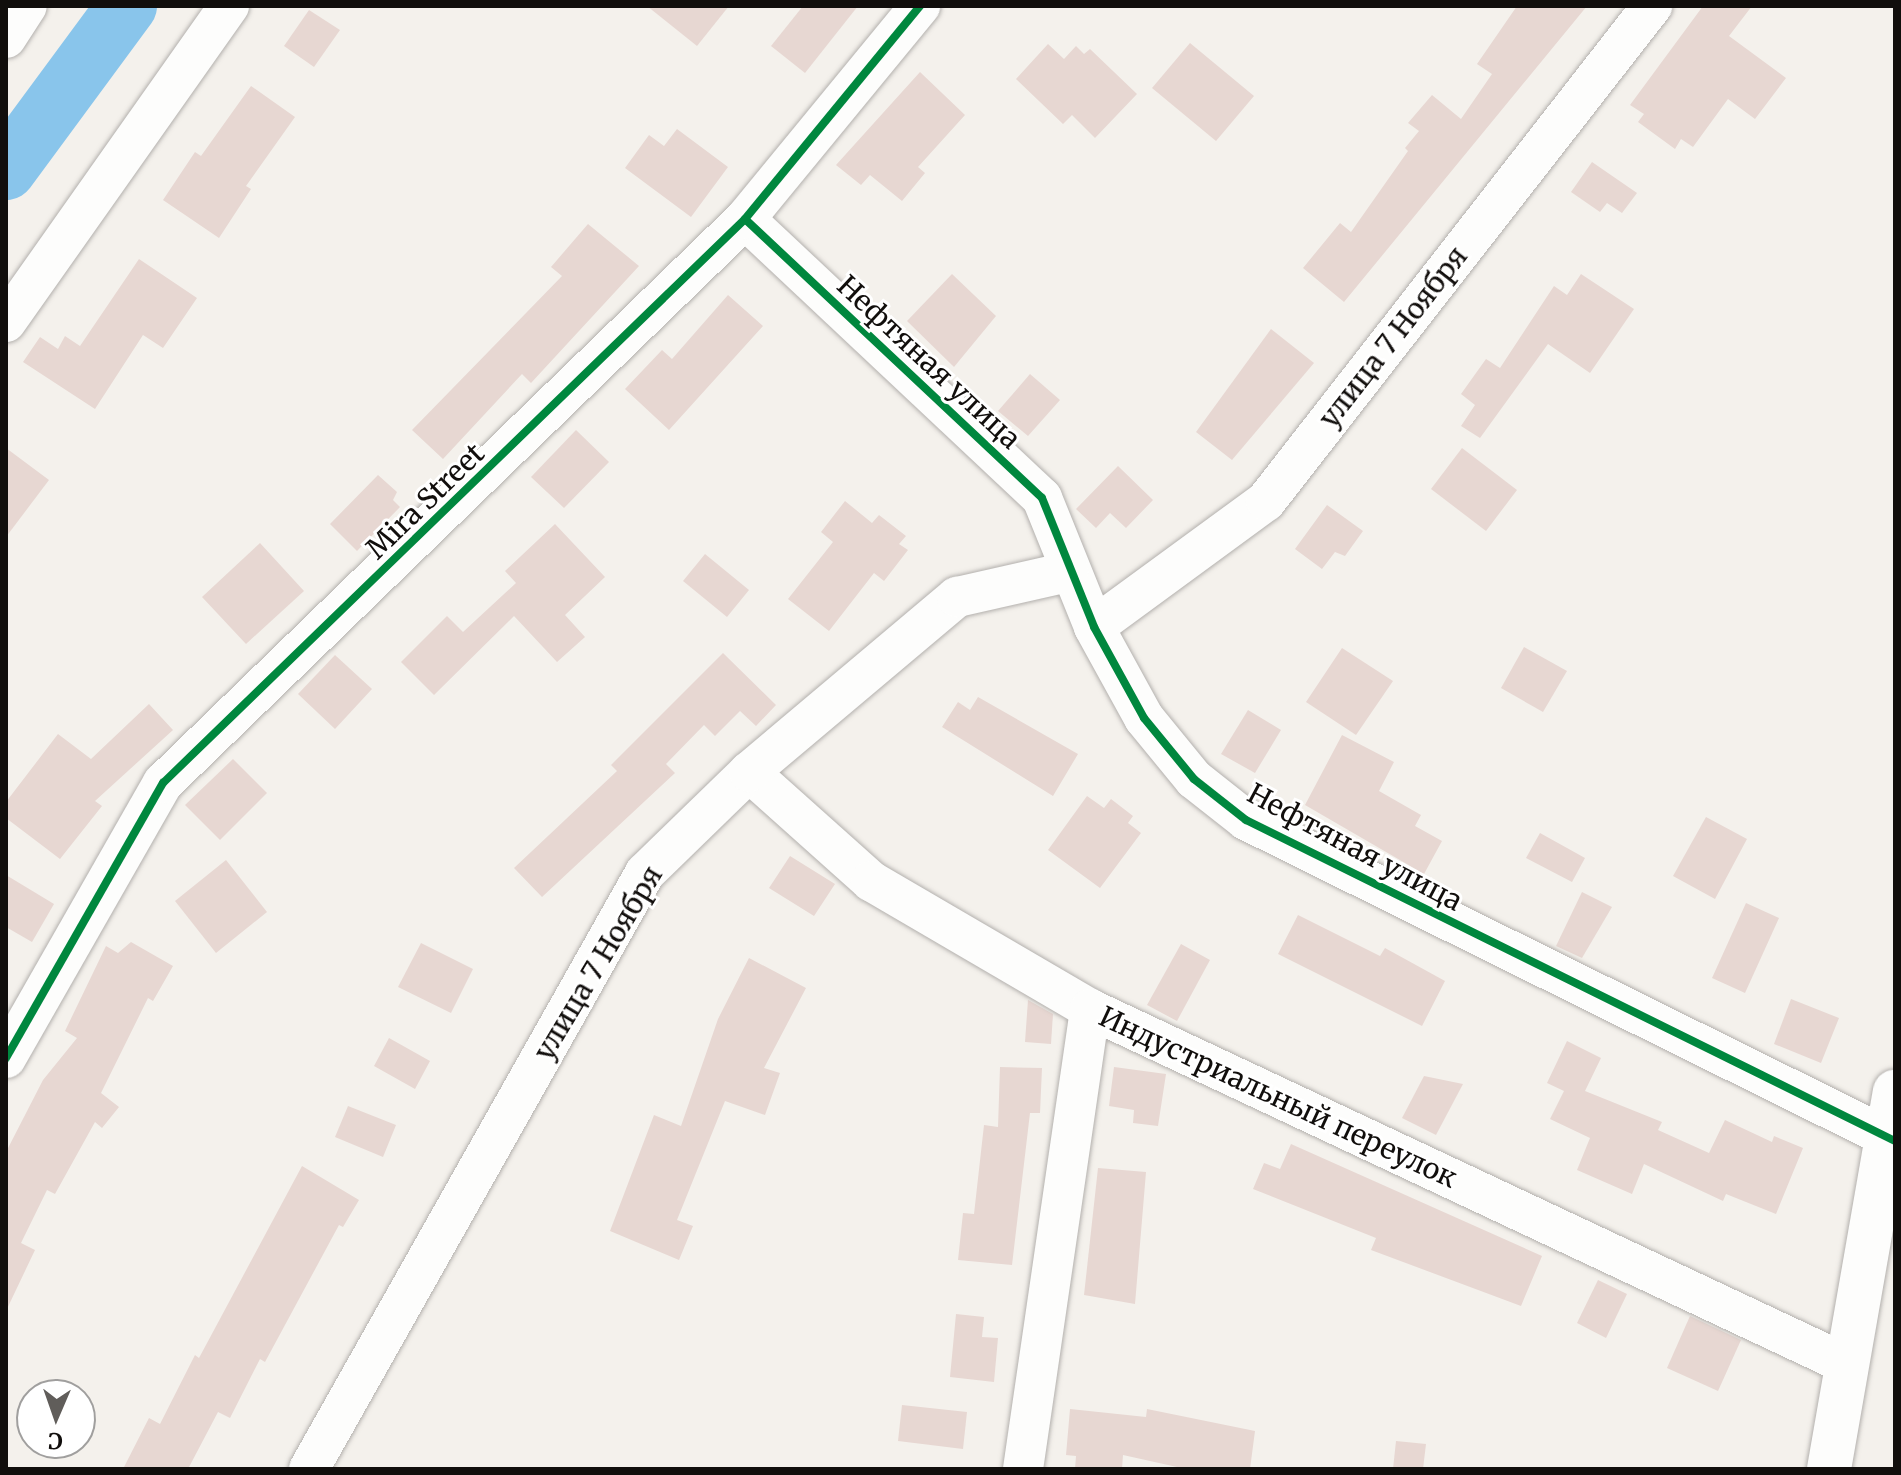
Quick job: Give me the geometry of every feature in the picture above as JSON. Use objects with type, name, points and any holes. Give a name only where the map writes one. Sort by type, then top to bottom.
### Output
[{"type":"main road","points":[[1829,1469],[1844,1363],[1890,1140],[1895,1092]]},
{"type":"street","points":[[6,38],[27,6]]},
{"type":"street","points":[[6,322],[229,6]]},
{"type":"street","name":"Mira Street","points":[[6,1058],[163,783],[745,219],[920,6]]},
{"type":"street","name":"улица 7 Ноября","points":[[1094,627],[1266,501],[1652,6]]},
{"type":"street","name":"Нефтяная улица","points":[[745,219],[1042,498],[1068,572],[1094,627],[1144,718],[1194,779],[1246,820],[1890,1140]]},
{"type":"street","name":"улица 7 Ноября","points":[[309,1469],[645,873],[749,772],[957,597],[1068,572]]},
{"type":"street","name":"Индустриальный переулок","points":[[749,772],[871,881],[1090,1009],[1844,1363]]},
{"type":"street","points":[[1023,1469],[1090,1009]]},
{"type":"building","points":[[647,6],[729,6],[697,46]]},
{"type":"building","points":[[803,6],[858,6],[805,73],[771,46]]},
{"type":"building","points":[[1517,6],[1587,6],[1344,302],[1303,268],[1340,223],[1351,232],[1408,151],[1405,148],[1419,131],[1408,123],[1432,95],[1461,119],[1492,74],[1477,64]]},
{"type":"building","points":[[1703,6],[1752,6],[1729,36],[1786,78],[1755,119],[1728,99],[1693,147],[1681,139],[1675,149],[1638,122],[1644,114],[1630,105]]},
{"type":"building","points":[[309,10],[340,30],[314,67],[284,46]]},
{"type":"building","points":[[1190,43],[1254,96],[1216,141],[1152,88]]},
{"type":"building","points":[[1048,44],[1064,59],[1076,46],[1084,54],[1090,49],[1137,94],[1095,138],[1072,115],[1063,124],[1016,79]]},
{"type":"building","points":[[920,72],[965,115],[918,167],[925,173],[902,201],[870,175],[861,185],[836,165]]},
{"type":"building","points":[[251,86],[295,117],[246,186],[251,189],[219,238],[163,200],[195,152],[201,156]]},
{"type":"building","points":[[677,129],[728,167],[691,217],[625,168],[649,135],[664,146]]},
{"type":"building","points":[[1592,162],[1637,193],[1622,213],[1607,203],[1600,212],[1571,192]]},
{"type":"building","points":[[588,224],[639,266],[531,383],[522,374],[443,459],[412,430],[562,276],[551,267]]},
{"type":"building","points":[[139,259],[197,298],[163,348],[143,335],[95,409],[23,362],[40,337],[58,349],[65,336],[80,346]]},
{"type":"building","points":[[952,274],[996,316],[954,367],[907,321]]},
{"type":"building","points":[[1581,274],[1634,309],[1590,373],[1548,344],[1480,438],[1461,426],[1475,405],[1461,394],[1486,359],[1500,368],[1554,286],[1567,295]]},
{"type":"building","points":[[728,295],[763,326],[669,430],[625,389],[662,350],[672,359]]},
{"type":"building","points":[[1271,329],[1314,363],[1232,460],[1196,432]]},
{"type":"building","points":[[1030,374],[1060,400],[1028,436],[998,411]]},
{"type":"building","points":[[576,430],[609,462],[564,508],[531,477]]},
{"type":"building","points":[[6,448],[49,480],[6,537]]},
{"type":"building","points":[[1462,448],[1517,490],[1486,531],[1431,489]]},
{"type":"building","points":[[1118,466],[1153,500],[1126,528],[1110,513],[1096,528],[1076,509]]},
{"type":"building","points":[[378,475],[397,492],[393,500],[400,507],[357,551],[330,524]]},
{"type":"building","points":[[845,501],[872,523],[879,515],[906,536],[899,544],[908,550],[884,581],[874,573],[829,631],[788,599],[833,542],[821,532]]},
{"type":"building","points":[[1327,505],[1363,531],[1345,556],[1335,552],[1322,569],[1295,549]]},
{"type":"building","points":[[555,524],[605,577],[565,615],[585,637],[557,662],[514,616],[434,695],[401,662],[447,616],[463,632],[516,583],[505,571]]},
{"type":"building","points":[[260,543],[304,591],[246,644],[202,597]]},
{"type":"building","points":[[705,554],[749,590],[727,617],[683,581]]},
{"type":"building","points":[[1524,647],[1567,671],[1543,712],[1501,688]]},
{"type":"building","points":[[1342,648],[1393,681],[1356,735],[1306,702]]},
{"type":"building","points":[[723,653],[776,705],[756,726],[740,711],[715,736],[704,725],[666,764],[675,773],[542,897],[514,868],[617,771],[611,765]]},
{"type":"building","points":[[335,655],[372,689],[335,729],[298,694]]},
{"type":"building","points":[[978,697],[1078,754],[1053,796],[942,727],[958,702],[970,710]]},
{"type":"building","points":[[149,704],[173,730],[95,801],[102,806],[60,859],[6,818],[6,802],[58,734],[91,759]]},
{"type":"building","points":[[1248,710],[1281,730],[1255,773],[1221,754]]},
{"type":"building","points":[[1342,735],[1394,762],[1379,791],[1421,815],[1415,826],[1442,841],[1424,874],[1305,805]]},
{"type":"building","points":[[233,759],[267,793],[220,840],[185,805]]},
{"type":"building","points":[[1087,796],[1104,808],[1111,799],[1133,816],[1128,823],[1141,833],[1100,888],[1048,850]]},
{"type":"building","points":[[1706,817],[1747,839],[1715,899],[1673,876]]},
{"type":"building","points":[[1540,833],[1585,858],[1572,882],[1526,858]]},
{"type":"building","points":[[790,856],[835,884],[814,916],[769,888]]},
{"type":"building","points":[[226,860],[267,912],[216,953],[175,901]]},
{"type":"building","points":[[6,875],[54,904],[32,942],[6,927]]},
{"type":"building","points":[[1582,892],[1612,907],[1582,958],[1556,946]]},
{"type":"building","points":[[1746,903],[1779,918],[1745,993],[1712,978]]},
{"type":"building","points":[[1298,915],[1380,956],[1385,948],[1445,981],[1422,1026],[1278,954]]},
{"type":"building","points":[[131,942],[173,966],[153,1001],[148,998],[101,1093],[119,1107],[102,1128],[95,1122],[55,1194],[47,1190],[21,1243],[35,1250],[6,1311],[6,1152],[43,1080],[77,1038],[65,1031],[106,946],[118,953]]},
{"type":"building","points":[[421,943],[473,969],[451,1013],[398,987]]},
{"type":"building","points":[[1181,944],[1210,960],[1177,1021],[1147,1005]]},
{"type":"building","points":[[749,958],[806,988],[764,1068],[780,1073],[765,1115],[725,1101],[677,1220],[693,1226],[679,1260],[610,1231],[654,1115],[681,1126],[718,1019]]},
{"type":"building","points":[[1791,999],[1839,1018],[1821,1063],[1774,1044]]},
{"type":"building","points":[[1028,1000],[1053,1014],[1051,1044],[1025,1042]]},
{"type":"building","points":[[389,1038],[430,1061],[415,1089],[374,1066]]},
{"type":"building","points":[[1567,1041],[1601,1058],[1585,1091],[1662,1122],[1658,1130],[1709,1153],[1725,1120],[1772,1142],[1774,1136],[1803,1148],[1776,1214],[1726,1194],[1723,1201],[1644,1164],[1632,1194],[1577,1170],[1590,1138],[1550,1119],[1564,1091],[1547,1083]]},
{"type":"building","points":[[1000,1067],[1042,1068],[1040,1113],[1030,1113],[1012,1265],[958,1260],[963,1213],[974,1214],[984,1125],[998,1127]]},
{"type":"building","points":[[1114,1067],[1166,1074],[1158,1126],[1133,1123],[1134,1110],[1109,1106]]},
{"type":"building","points":[[1424,1076],[1463,1084],[1436,1135],[1402,1118]]},
{"type":"building","points":[[348,1106],[396,1125],[383,1157],[335,1137]]},
{"type":"building","points":[[1291,1144],[1542,1256],[1521,1306],[1371,1250],[1376,1238],[1253,1189],[1264,1163],[1280,1169]]},
{"type":"building","points":[[302,1166],[359,1200],[343,1227],[339,1225],[265,1362],[260,1359],[230,1418],[218,1412],[188,1469],[123,1469],[149,1418],[160,1424],[195,1355],[199,1358]]},
{"type":"building","points":[[1098,1168],[1146,1172],[1135,1304],[1084,1295]]},
{"type":"building","points":[[1598,1280],[1627,1294],[1606,1338],[1577,1323]]},
{"type":"building","points":[[956,1314],[984,1317],[982,1337],[998,1338],[994,1382],[950,1377]]},
{"type":"building","points":[[1690,1316],[1741,1340],[1718,1391],[1667,1368]]},
{"type":"building","points":[[902,1405],[967,1412],[963,1449],[898,1441]]},
{"type":"building","points":[[1070,1409],[1146,1417],[1147,1409],[1255,1431],[1250,1469],[1186,1469],[1123,1455],[1122,1469],[1075,1469],[1076,1456],[1066,1455]]},
{"type":"building","points":[[1396,1441],[1426,1444],[1423,1469],[1393,1469]]},
{"type":"waterway","points":[[6,170],[127,6]]},
{"type":"cycle path","points":[[6,1058],[163,783],[745,219],[920,6]]},
{"type":"cycle path","points":[[745,219],[1042,498],[1094,627],[1144,718],[1194,779],[1246,820],[1895,1141]]}]
